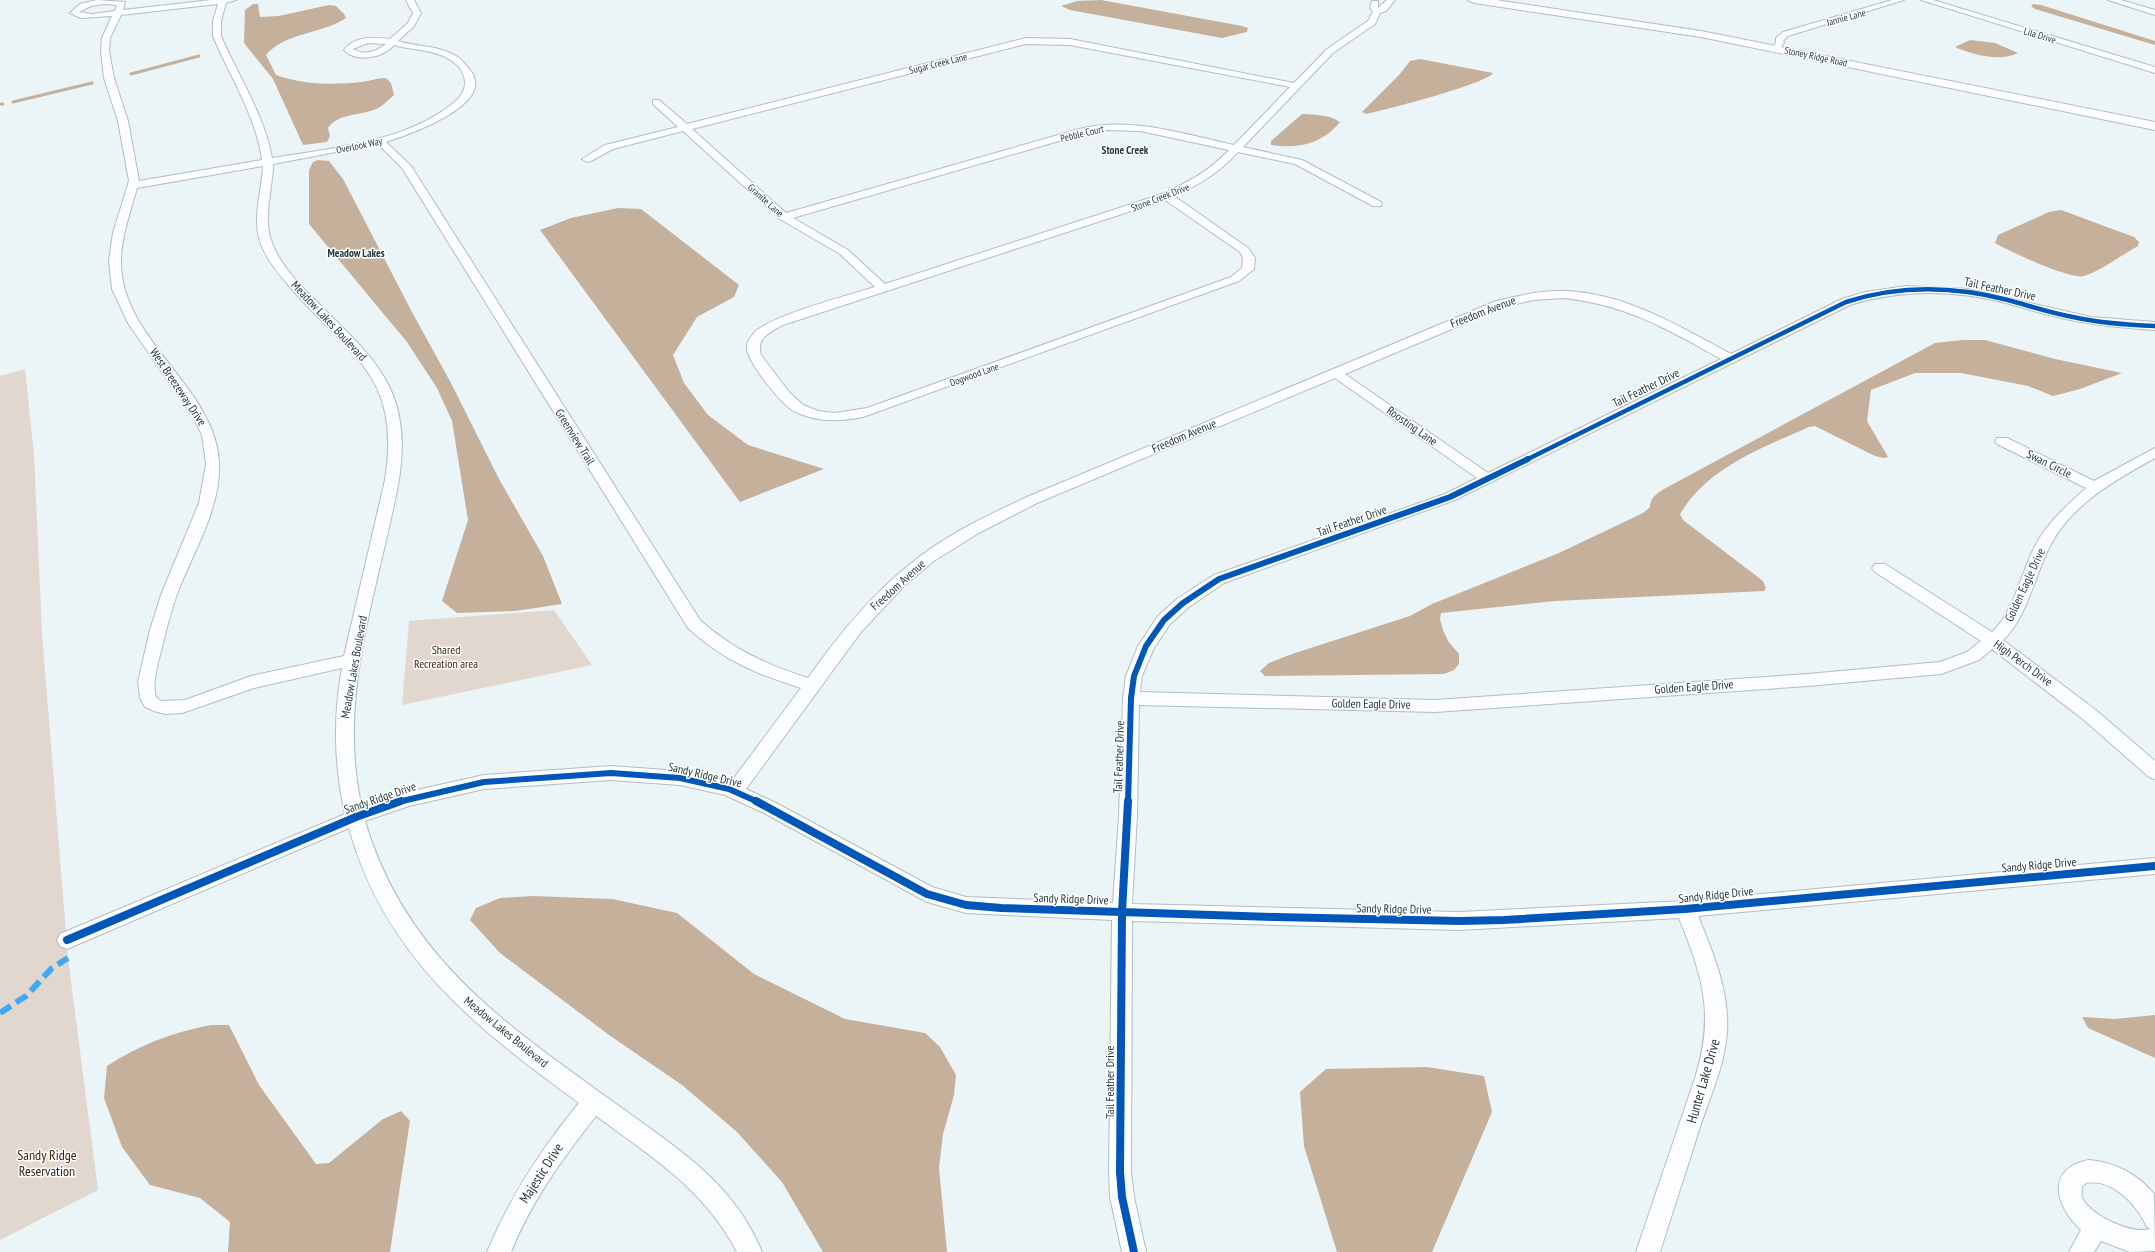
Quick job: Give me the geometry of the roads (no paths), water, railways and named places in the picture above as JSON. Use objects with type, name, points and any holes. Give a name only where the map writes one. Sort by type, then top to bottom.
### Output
[{"type":"street","points":[[119,13],[122,4],[112,2],[87,5],[74,13],[86,17],[119,13],[226,0]]},
{"type":"street","name":"Meadow Lakes Boulevard","points":[[226,0],[217,21],[217,36],[266,147],[268,161],[263,225],[266,244],[285,274],[351,343],[371,367],[388,396],[395,422],[395,454],[390,491],[352,660],[344,722],[349,788],[363,845],[385,894],[398,916],[444,977],[480,1014],[595,1101],[702,1185],[720,1203],[737,1227],[750,1252]]},
{"type":"street","name":"Overlook Way","points":[[134,185],[380,140],[419,127],[446,113],[463,99],[470,85],[469,74],[460,63],[450,56],[429,49],[392,42],[414,21],[417,13],[410,0]]},
{"type":"street","points":[[1376,0],[1374,7],[1377,11]]},
{"type":"street","name":"Stone Creek Drive","points":[[883,288],[1166,196],[1207,176],[1236,149],[1330,51],[1372,22],[1377,11],[1383,9],[1391,0]]},
{"type":"street","name":"Stoney Ridge Road","points":[[1474,0],[1778,46],[2155,126]]},
{"type":"street","name":"Jannie Lane","points":[[1778,46],[1794,37],[1792,34],[1805,28],[1862,13],[1900,0]]},
{"type":"street","name":"Lila Drive","points":[[1925,0],[2155,70]]},
{"type":"street","points":[[2112,0],[2155,13]]},
{"type":"street","name":"West Breezeway Drive","points":[[119,13],[106,38],[105,51],[109,78],[123,121],[134,185],[117,244],[115,262],[118,289],[125,307],[134,323],[204,424],[211,445],[212,466],[204,508],[169,596],[154,646],[148,675],[148,698],[150,702],[161,706],[182,707],[251,682],[352,660]]},
{"type":"street","name":"Sugar Creek Lane","points":[[587,159],[609,147],[1013,44],[1034,41],[1077,43],[1296,86]]},
{"type":"street","name":"Granite Lane","points":[[656,102],[784,217],[844,252],[883,288]]},
{"type":"street","name":"Pebble Court","points":[[784,217],[1098,128],[1140,128],[1303,163],[1377,204]]},
{"type":"street","name":"Greenview Trail","points":[[380,140],[406,166],[673,594],[694,624],[722,649],[746,663],[812,685]]},
{"type":"street","name":"Dogwood Lane","points":[[883,288],[779,322],[762,331],[756,338],[752,347],[755,359],[798,408],[808,413],[827,417],[856,415],[872,411],[1235,279],[1248,270],[1249,258],[1244,250],[1166,196]]},
{"type":"street","name":"Tail Feather Drive","points":[[1134,1252],[1123,1204],[1120,1172],[1122,912],[1128,816],[1131,698],[1137,667],[1146,646],[1153,634],[1183,603],[1208,585],[1236,572],[1431,504],[1488,478],[1846,302],[1888,291],[1932,290],[1965,292],[2003,299],[2083,319],[2155,326]]},
{"type":"street","name":"Freedom Avenue","points":[[735,791],[854,627],[877,603],[914,569],[965,534],[1032,500],[1500,304],[1524,297],[1550,295],[1594,297],[1626,305],[1649,314],[1731,359]]},
{"type":"street","name":"Roosting Lane","points":[[1336,373],[1488,478]]},
{"type":"street","name":"Swan Circle","points":[[2002,441],[2095,487]]},
{"type":"street","name":"Golden Eagle Drive","points":[[1131,698],[1435,706],[1532,700],[1669,688],[1941,668],[1959,663],[1973,656],[2000,634],[2014,615],[2032,567],[2054,528],[2069,511],[2095,487],[2116,472],[2155,452]]},
{"type":"street","name":"High Perch Drive","points":[[1880,568],[1936,601],[1993,640],[2084,709],[2155,772]]},
{"type":"street","name":"Sandy Ridge Drive","points":[[67,940],[356,817],[408,799],[467,784],[554,776],[611,773],[645,774],[680,778],[735,791],[782,814],[910,886],[942,900],[973,906],[1122,912],[1459,921],[1577,917],[1685,909],[2155,866]]},
{"type":"street","name":"Hunter Lake Drive","points":[[1648,1252],[1702,1089],[1717,1033],[1716,1001],[1711,979],[1706,960],[1685,909]]},
{"type":"street","name":"Majestic Drive","points":[[499,1252],[510,1225],[542,1168],[595,1101]]},
{"type":"street","points":[[2155,1219],[2143,1199],[2120,1179],[2096,1171],[2085,1172],[2077,1175],[2072,1181],[2069,1189],[2070,1200],[2083,1222],[2093,1232],[2120,1247],[2134,1250],[2145,1248],[2153,1243],[2155,1238]]},
{"type":"street","points":[[2081,1252],[2093,1232]]},
{"type":"waterway","points":[[131,74],[199,56]]},
{"type":"waterway","points":[[13,102],[92,83]]},
{"type":"district","name":"Stone Creek","points":[[1125,150]]},
{"type":"district","name":"Meadow Lakes","points":[[356,253]]},
{"type":"park label","name":"Shared Recreation area","points":[[446,657]]},
{"type":"park label","name":"Sandy Ridge Reservation","points":[[47,1164]]}]
